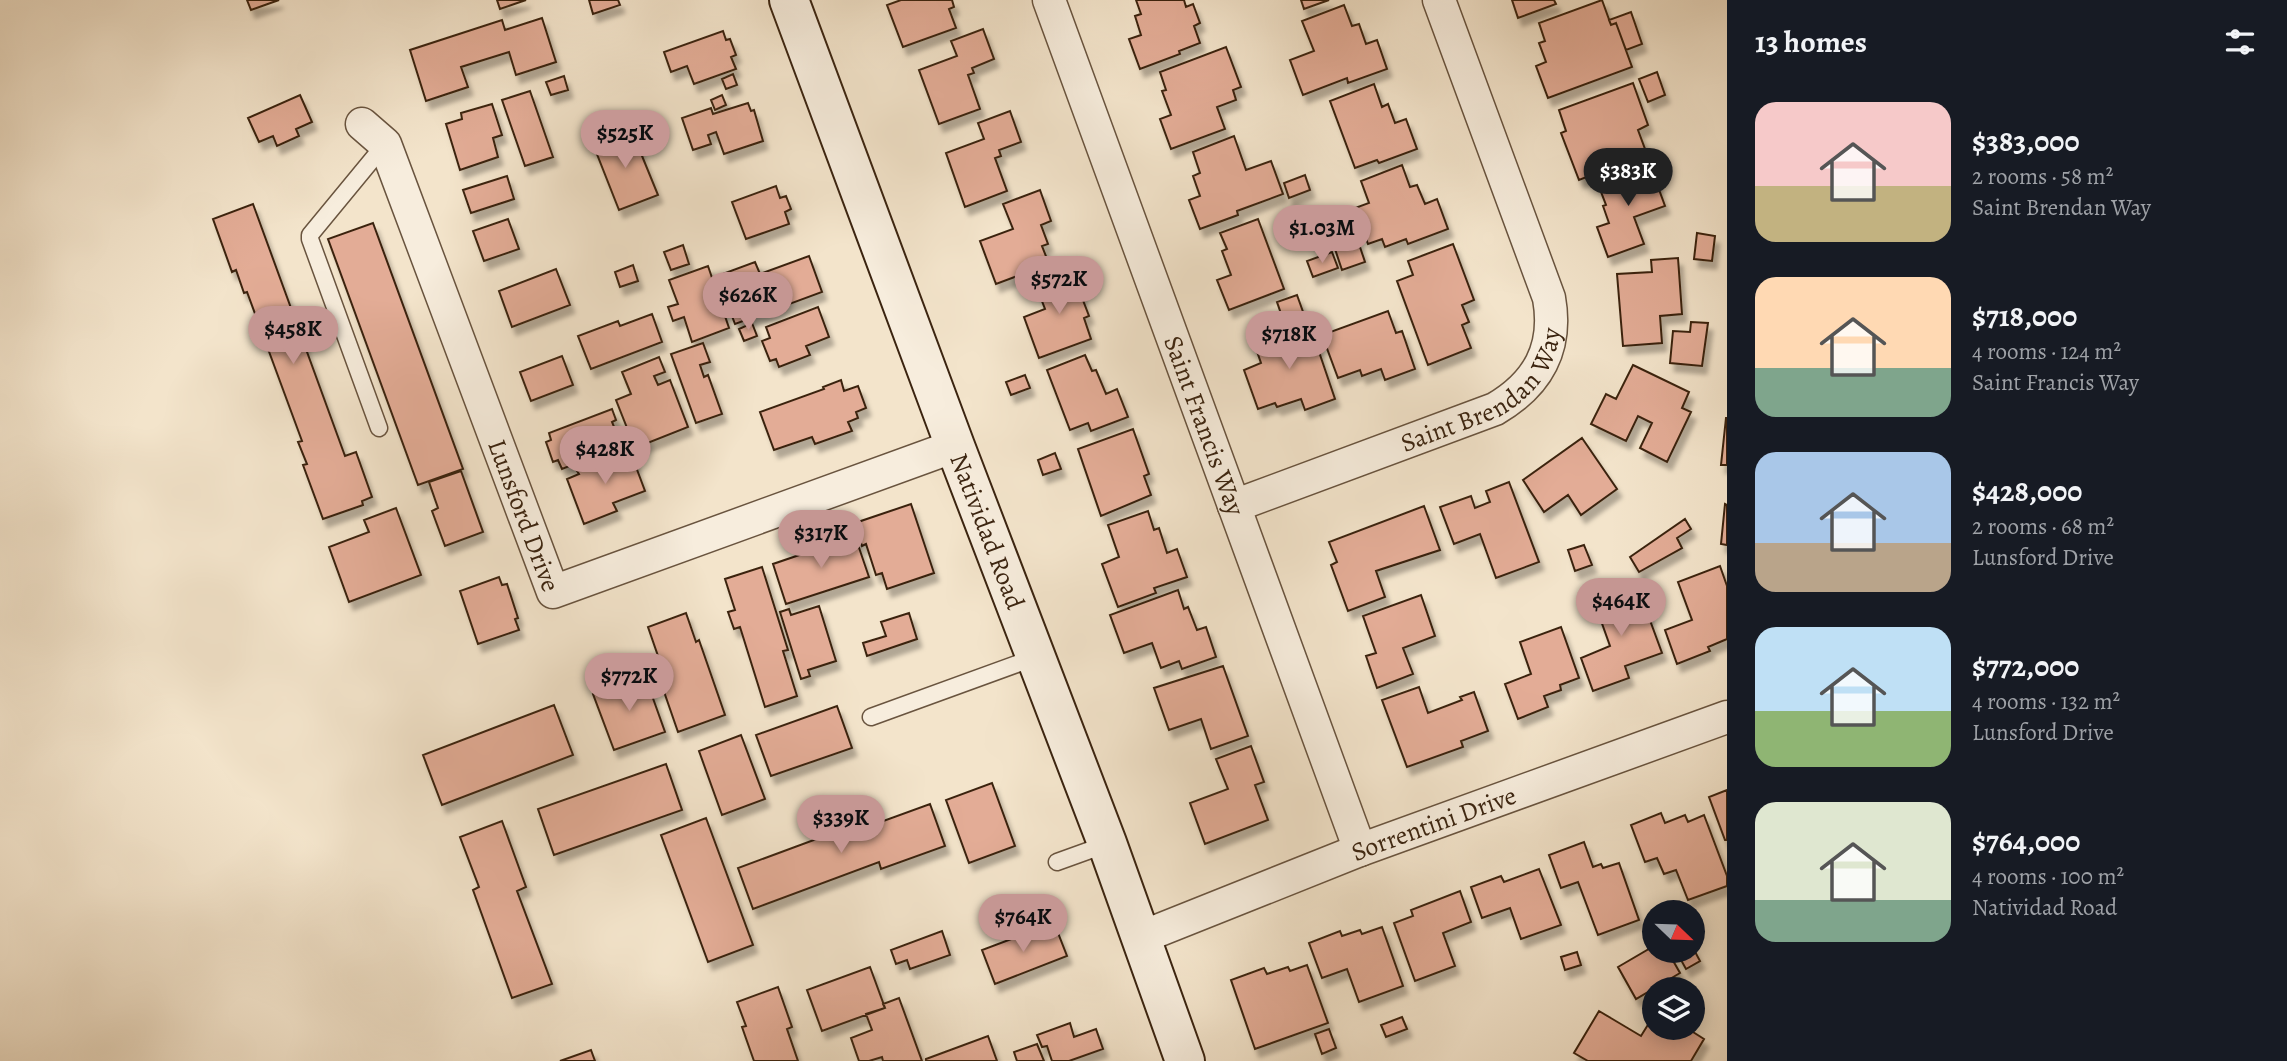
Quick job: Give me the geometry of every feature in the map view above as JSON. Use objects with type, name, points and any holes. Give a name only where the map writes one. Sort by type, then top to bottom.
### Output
[{"type":"main road","name":"Natividad Road","points":[[789,0],[1107,843],[1185,1061]]},
{"type":"street","name":"Saint Francis Way","points":[[1049,0],[1360,850]]},
{"type":"street","name":"Saint Brendan Way","points":[[1234,506],[1495,409],[1513,399],[1524,388],[1534,376],[1545,354],[1552,331],[1549,298],[1439,0]]},
{"type":"street","name":"Lunsford Drive","points":[[374,134],[553,592],[955,446]]},
{"type":"street","name":"Sorrentini Drive","points":[[1142,937],[1360,850],[1727,717]]},
{"type":"lane","points":[[374,134],[310,239],[379,428]]},
{"type":"lane","points":[[871,718],[1036,657]]},
{"type":"lane","points":[[1056,863],[1107,843]]},
{"type":"building","points":[[247,0],[279,0],[251,10]]},
{"type":"building","points":[[497,0],[526,0],[500,9]]},
{"type":"building","points":[[589,0],[618,0],[620,5],[593,14]]},
{"type":"building","points":[[901,0],[952,0],[954,7],[949,9],[956,28],[903,47],[887,5]]},
{"type":"building","points":[[1136,0],[1184,0],[1186,7],[1193,4],[1200,23],[1194,26],[1200,43],[1179,51],[1180,54],[1140,69],[1129,39],[1141,35],[1135,16],[1141,14]]},
{"type":"building","points":[[1301,0],[1329,0],[1304,9]]},
{"type":"building","points":[[1512,0],[1554,0],[1556,4],[1518,18]]},
{"type":"building","points":[[1602,0],[1611,25],[1616,23],[1632,67],[1548,98],[1536,66],[1546,62],[1539,43],[1545,41],[1539,23]]},
{"type":"building","points":[[1344,5],[1352,26],[1359,24],[1366,44],[1377,40],[1387,69],[1348,83],[1347,78],[1303,95],[1290,60],[1314,51],[1302,21]]},
{"type":"building","points":[[1631,12],[1642,44],[1626,50],[1616,23],[1611,25],[1609,20]]},
{"type":"building","points":[[542,18],[556,62],[516,75],[509,52],[461,67],[468,87],[426,101],[410,50],[502,20],[505,30]]},
{"type":"building","points":[[983,29],[994,59],[972,68],[974,73],[968,75],[980,109],[939,124],[919,70],[957,56],[951,41]]},
{"type":"building","points":[[723,31],[726,40],[730,39],[736,55],[731,57],[736,69],[694,84],[687,66],[671,72],[664,52]]},
{"type":"building","points":[[1226,47],[1241,87],[1233,90],[1236,100],[1217,107],[1225,129],[1171,149],[1160,119],[1171,115],[1162,91],[1166,90],[1160,72]]},
{"type":"building","points":[[1657,72],[1665,95],[1648,102],[1639,79]]},
{"type":"building","points":[[733,74],[737,85],[726,89],[722,79]]},
{"type":"building","points":[[564,76],[568,90],[551,95],[546,82]]},
{"type":"building","points":[[1633,83],[1648,125],[1638,130],[1645,149],[1613,161],[1615,166],[1579,180],[1561,133],[1566,131],[1559,110]]},
{"type":"building","points":[[1374,84],[1382,107],[1388,104],[1395,123],[1406,119],[1417,149],[1379,163],[1377,160],[1355,168],[1330,101]]},
{"type":"building","points":[[530,91],[553,157],[525,166],[502,100]]},
{"type":"building","points":[[300,95],[312,122],[296,129],[299,136],[277,146],[273,136],[259,142],[248,118]]},
{"type":"building","points":[[722,95],[726,105],[715,110],[711,100]]},
{"type":"building","points":[[748,103],[751,111],[754,110],[763,141],[724,154],[716,132],[708,135],[711,144],[693,150],[682,118],[711,108],[713,114]]},
{"type":"building","points":[[492,104],[502,135],[493,138],[498,157],[460,170],[446,124],[462,119],[461,113]]},
{"type":"building","points":[[1010,111],[1021,142],[999,150],[1001,156],[995,158],[1007,191],[965,207],[946,153],[984,139],[978,123]]},
{"type":"building","points":[[631,129],[658,195],[619,210],[593,144]]},
{"type":"building","points":[[1234,136],[1246,170],[1271,161],[1283,194],[1237,211],[1238,215],[1200,229],[1189,200],[1200,196],[1193,176],[1200,173],[1193,152]]},
{"type":"building","points":[[1402,165],[1410,187],[1417,185],[1425,204],[1437,199],[1448,229],[1408,244],[1406,239],[1385,247],[1382,239],[1368,244],[1355,208],[1369,203],[1361,181]]},
{"type":"building","points":[[1650,165],[1665,206],[1634,217],[1644,244],[1608,257],[1597,227],[1609,223],[1598,184]]},
{"type":"building","points":[[1305,175],[1310,190],[1289,198],[1284,183]]},
{"type":"building","points":[[507,176],[514,199],[471,213],[463,190]]},
{"type":"building","points":[[776,186],[780,198],[786,196],[791,209],[785,212],[789,224],[746,239],[732,202]]},
{"type":"building","points":[[1040,190],[1051,221],[1041,225],[1048,244],[1042,246],[1049,264],[996,284],[980,241],[1013,229],[1003,204]]},
{"type":"building","points":[[253,204],[345,456],[356,452],[372,497],[362,501],[363,505],[323,519],[303,465],[307,464],[298,442],[302,441],[247,292],[244,293],[236,270],[232,272],[213,219]]},
{"type":"building","points":[[508,219],[519,249],[484,261],[473,231]]},
{"type":"building","points":[[1258,219],[1284,289],[1229,310],[1217,280],[1231,275],[1222,251],[1227,249],[1220,233]]},
{"type":"building","points":[[373,223],[463,469],[418,485],[328,239]]},
{"type":"building","points":[[1697,233],[1715,236],[1712,261],[1694,259]]},
{"type":"building","points":[[1358,241],[1365,262],[1342,270],[1335,249]]},
{"type":"building","points":[[1453,244],[1474,300],[1462,305],[1469,322],[1462,325],[1471,348],[1428,365],[1397,281],[1413,275],[1408,261]]},
{"type":"building","points":[[683,245],[689,264],[671,270],[664,252]]},
{"type":"building","points":[[1332,252],[1338,268],[1313,277],[1307,261]]},
{"type":"building","points":[[809,256],[822,292],[735,324],[717,276],[755,262],[760,274]]},
{"type":"building","points":[[1678,258],[1682,314],[1660,316],[1662,343],[1623,346],[1617,274],[1652,272],[1651,260]]},
{"type":"building","points":[[633,265],[638,281],[620,287],[615,272]]},
{"type":"building","points":[[708,266],[729,328],[692,342],[684,317],[673,321],[668,307],[678,304],[669,280]]},
{"type":"building","points":[[556,269],[570,305],[512,327],[499,291]]},
{"type":"building","points":[[1071,269],[1089,316],[1084,318],[1091,339],[1039,358],[1024,317],[1045,309],[1035,283]]},
{"type":"building","points":[[1297,295],[1307,323],[1287,331],[1277,302]]},
{"type":"building","points":[[818,307],[829,337],[806,346],[810,355],[779,367],[776,359],[770,361],[762,341],[770,338],[766,327]]},
{"type":"building","points":[[1388,311],[1396,333],[1402,331],[1415,369],[1385,380],[1381,369],[1362,376],[1360,370],[1338,378],[1322,335]]},
{"type":"building","points":[[652,314],[662,342],[591,369],[578,336],[618,321],[620,326]]},
{"type":"building","points":[[1691,322],[1708,323],[1702,366],[1670,363],[1673,331],[1690,332]]},
{"type":"building","points":[[752,323],[757,336],[744,341],[739,329]]},
{"type":"building","points":[[1293,328],[1309,331],[1313,344],[1316,343],[1335,399],[1305,410],[1301,399],[1277,407],[1275,403],[1258,409],[1244,370],[1261,363],[1253,340],[1262,335],[1276,335]]},
{"type":"building","points":[[703,343],[710,362],[700,365],[704,377],[708,375],[722,414],[696,423],[671,354]]},
{"type":"building","points":[[1085,355],[1092,371],[1096,370],[1106,394],[1117,389],[1128,417],[1091,431],[1088,423],[1070,430],[1047,370]]},
{"type":"building","points":[[562,356],[573,385],[531,401],[520,372]]},
{"type":"building","points":[[659,357],[665,372],[654,376],[658,385],[670,380],[688,427],[635,448],[616,400],[631,394],[622,372]]},
{"type":"building","points":[[1633,365],[1689,392],[1682,408],[1691,412],[1667,462],[1640,448],[1652,423],[1638,416],[1626,441],[1591,424],[1606,394],[1616,399]]},
{"type":"building","points":[[1025,375],[1030,388],[1011,395],[1006,382]]},
{"type":"building","points":[[841,380],[844,391],[858,386],[866,408],[856,412],[858,418],[848,422],[852,431],[815,444],[812,437],[774,450],[760,412],[824,389],[823,387]]},
{"type":"building","points":[[612,409],[616,420],[612,422],[625,444],[562,469],[558,460],[553,462],[546,442],[551,440],[549,433]]},
{"type":"building","points":[[1726,418],[1727,465],[1721,465]]},
{"type":"building","points":[[1133,429],[1149,474],[1144,476],[1151,495],[1101,516],[1078,449]]},
{"type":"building","points":[[1582,438],[1617,489],[1581,515],[1568,495],[1544,512],[1523,480]]},
{"type":"building","points":[[630,451],[645,491],[613,503],[617,511],[584,524],[567,479],[579,474],[577,471]]},
{"type":"building","points":[[1055,453],[1061,469],[1043,475],[1038,460]]},
{"type":"building","points":[[461,471],[483,532],[445,546],[432,511],[438,508],[429,482]]},
{"type":"building","points":[[1509,482],[1539,562],[1496,578],[1480,534],[1454,544],[1440,507],[1471,496],[1475,508],[1490,502],[1486,491]]},
{"type":"building","points":[[911,504],[934,573],[887,589],[882,573],[876,575],[866,544],[862,546],[857,530],[860,528],[858,522]]},
{"type":"building","points":[[1725,504],[1727,505],[1727,545],[1721,544]]},
{"type":"building","points":[[1424,506],[1440,550],[1376,571],[1385,597],[1348,611],[1331,565],[1337,562],[1329,542]]},
{"type":"building","points":[[396,508],[421,575],[349,602],[329,547],[369,532],[364,520]]},
{"type":"building","points":[[1148,511],[1154,530],[1159,528],[1167,553],[1177,549],[1187,577],[1154,588],[1156,593],[1118,607],[1102,564],[1119,557],[1108,525]]},
{"type":"building","points":[[1685,519],[1691,529],[1677,538],[1682,548],[1639,572],[1630,557]]},
{"type":"building","points":[[855,536],[869,577],[786,604],[773,564]]},
{"type":"building","points":[[1584,545],[1592,565],[1575,571],[1568,550]]},
{"type":"building","points":[[1720,566],[1727,586],[1727,639],[1708,647],[1710,651],[1677,664],[1665,630],[1692,620],[1678,582]]},
{"type":"building","points":[[762,567],[788,650],[783,651],[797,696],[765,707],[740,627],[734,629],[728,612],[735,610],[725,579]]},
{"type":"building","points":[[499,577],[502,585],[507,584],[519,630],[478,644],[460,591]]},
{"type":"building","points":[[1637,585],[1662,653],[1625,666],[1629,678],[1593,691],[1581,658],[1610,646],[1594,601]]},
{"type":"building","points":[[1178,590],[1184,609],[1188,607],[1197,630],[1206,627],[1216,657],[1182,669],[1179,661],[1161,668],[1152,643],[1124,653],[1110,615]]},
{"type":"building","points":[[1421,595],[1435,636],[1403,648],[1413,674],[1377,688],[1366,656],[1376,653],[1363,616]]},
{"type":"building","points":[[819,606],[836,661],[808,670],[810,676],[801,679],[780,612],[789,609],[791,615]]},
{"type":"building","points":[[686,613],[696,642],[699,640],[725,715],[678,732],[652,657],[658,656],[648,627]]},
{"type":"building","points":[[909,613],[917,639],[867,656],[863,643],[886,636],[881,622]]},
{"type":"building","points":[[1561,627],[1579,678],[1560,685],[1561,690],[1544,696],[1548,707],[1518,719],[1505,684],[1531,674],[1520,642]]},
{"type":"building","points":[[1223,666],[1248,736],[1211,749],[1201,719],[1169,730],[1154,688]]},
{"type":"building","points":[[645,676],[665,732],[614,750],[593,694]]},
{"type":"building","points":[[1419,687],[1428,713],[1462,700],[1460,697],[1474,692],[1488,731],[1461,741],[1463,747],[1407,767],[1382,700]]},
{"type":"building","points":[[554,705],[573,755],[442,805],[423,755]]},
{"type":"building","points":[[837,706],[852,748],[771,776],[756,735]]},
{"type":"building","points":[[741,735],[765,799],[722,815],[699,751]]},
{"type":"building","points":[[1251,746],[1264,782],[1255,785],[1268,820],[1205,844],[1190,803],[1228,789],[1216,759]]},
{"type":"building","points":[[666,764],[682,810],[554,855],[538,809]]},
{"type":"building","points":[[992,783],[1015,846],[969,863],[946,800]]},
{"type":"building","points":[[1727,790],[1727,840],[1725,840],[1709,797]]},
{"type":"building","points":[[930,804],[945,846],[881,869],[879,862],[753,909],[738,868],[865,821],[867,827]]},
{"type":"building","points":[[1661,813],[1665,823],[1685,815],[1688,822],[1704,815],[1727,876],[1727,886],[1688,900],[1676,870],[1664,874],[1657,858],[1645,862],[1631,825]]},
{"type":"building","points":[[706,818],[753,945],[708,962],[661,835]]},
{"type":"building","points":[[502,821],[526,887],[517,891],[552,984],[512,998],[473,890],[479,887],[460,837]]},
{"type":"building","points":[[1584,842],[1593,867],[1601,864],[1603,868],[1619,863],[1639,920],[1598,935],[1578,882],[1561,888],[1549,855]]},
{"type":"building","points":[[1539,869],[1561,925],[1521,939],[1510,908],[1482,918],[1471,887],[1501,876],[1504,882]]},
{"type":"building","points":[[1460,891],[1471,922],[1443,933],[1455,966],[1415,981],[1394,923],[1413,916],[1411,910]]},
{"type":"building","points":[[1046,926],[1050,937],[1058,933],[1067,956],[995,984],[982,950]]},
{"type":"building","points":[[1382,927],[1403,986],[1359,1002],[1347,969],[1322,978],[1309,943],[1340,931],[1342,936],[1360,930],[1362,934]]},
{"type":"building","points":[[942,931],[950,955],[910,969],[907,960],[896,964],[891,950]]},
{"type":"building","points":[[1577,952],[1581,965],[1565,970],[1561,957]]},
{"type":"building","points":[[1642,953],[1642,963],[1674,963],[1680,973],[1673,977],[1642,977],[1642,995],[1636,999],[1618,967]]},
{"type":"building","points":[[1683,963],[1696,963],[1686,969]]},
{"type":"building","points":[[1307,965],[1328,1023],[1255,1049],[1231,980],[1264,968],[1267,974],[1288,967],[1290,971]]},
{"type":"building","points":[[870,967],[885,1008],[822,1031],[807,990]]},
{"type":"building","points":[[778,987],[792,1027],[787,1029],[798,1061],[754,1061],[742,1027],[746,1026],[737,1002]]},
{"type":"building","points":[[899,998],[922,1061],[883,1061],[882,1057],[859,1061],[851,1038],[872,1030],[866,1014],[885,1008],[883,1004]]},
{"type":"building","points":[[1599,1011],[1642,1034],[1642,1040],[1703,1040],[1691,1061],[1588,1061],[1574,1053]]},
{"type":"building","points":[[1402,1017],[1407,1029],[1386,1037],[1381,1025]]},
{"type":"building","points":[[1070,1023],[1074,1037],[1096,1029],[1103,1049],[1069,1061],[1052,1061],[1047,1046],[1042,1047],[1037,1035]]},
{"type":"building","points":[[1329,1029],[1336,1048],[1322,1054],[1315,1034]]},
{"type":"building","points":[[988,1036],[997,1061],[926,1061],[926,1059]]},
{"type":"building","points":[[1037,1044],[1044,1061],[1017,1061],[1014,1052]]},
{"type":"building","points":[[591,1050],[595,1061],[560,1061]]}]
